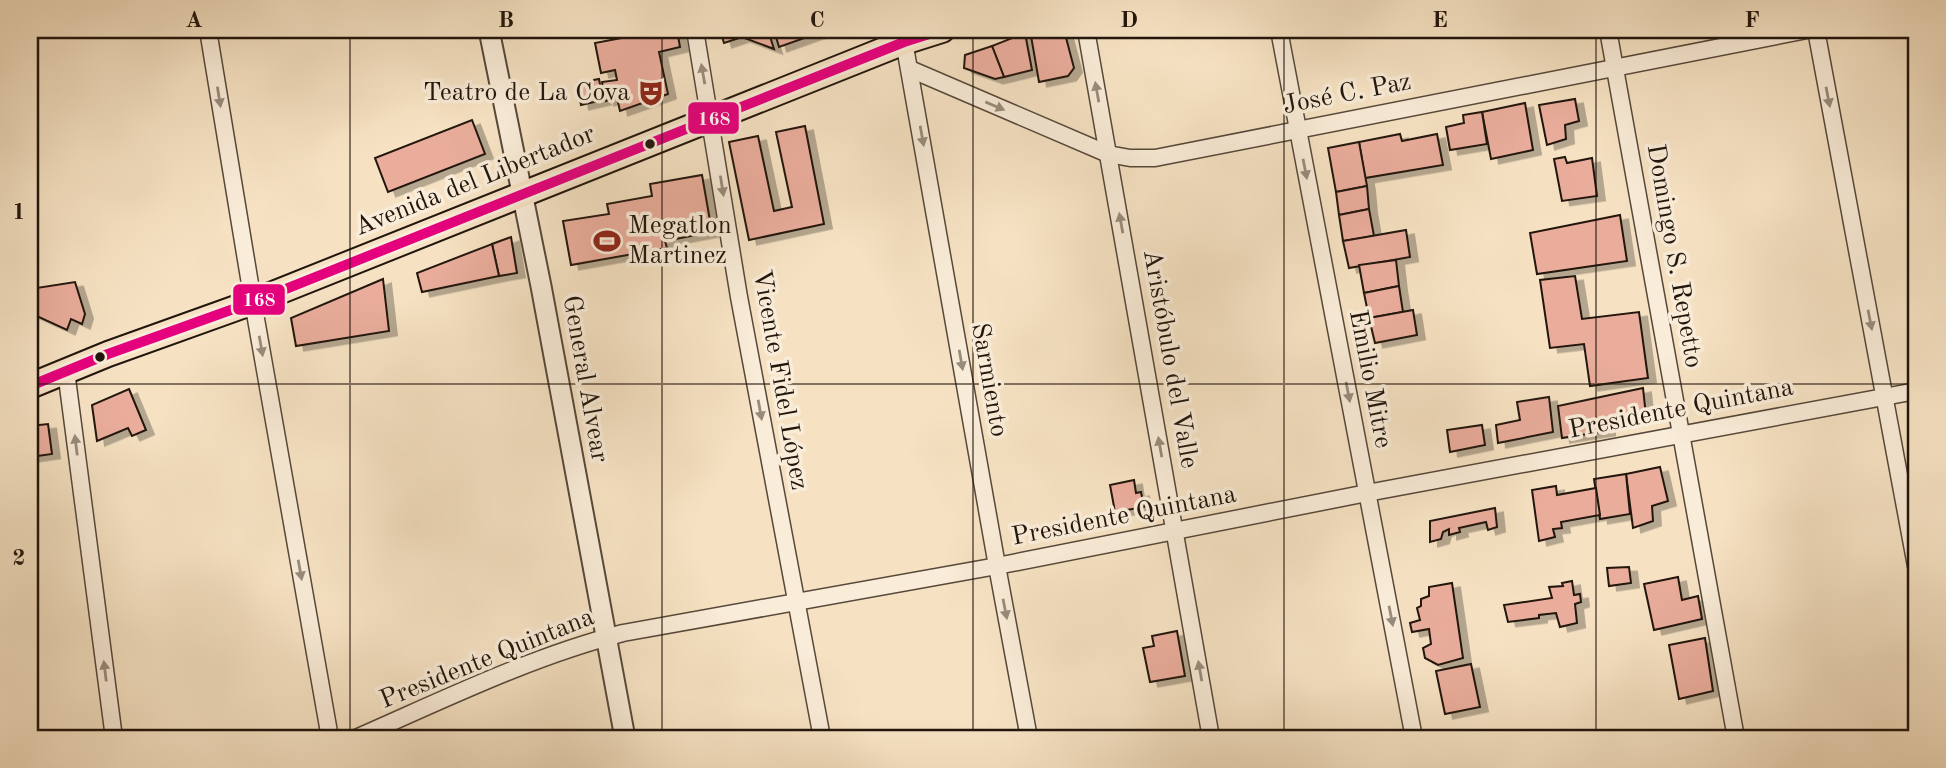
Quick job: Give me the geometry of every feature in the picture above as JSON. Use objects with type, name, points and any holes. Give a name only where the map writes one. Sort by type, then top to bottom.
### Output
[{"type":"main road","name":"Avenida del Libertador","points":[[30,386],[108,354],[253,302],[522,195],[711,119],[903,36],[942,30]]},
{"type":"street","points":[[208,30],[330,738]]},
{"type":"street","name":"General Alvear","points":[[489,30],[541,286],[625,738]]},
{"type":"street","name":"Vicente Fidel López","points":[[695,30],[739,297],[821,738]]},
{"type":"street","name":"Aristóbulo del Valle","points":[[1086,30],[1211,738]]},
{"type":"street","name":"Emilio Mitre","points":[[1279,30],[1414,738]]},
{"type":"street","name":"Domingo S. Repetto","points":[[1608,30],[1736,738]]},
{"type":"street","name":"José C. Paz","points":[[910,69],[1108,154],[1130,158],[1155,158],[1807,30]]},
{"type":"street","points":[[1816,30],[1916,566]]},
{"type":"street","name":"Sarmiento","points":[[903,36],[1029,738]]},
{"type":"street","points":[[66,371],[114,738]]},
{"type":"street","name":"Presidente Quintana","points":[[356,738],[522,666],[606,637],[997,566],[1367,493],[1916,391]]},
{"type":"building","points":[[625,30],[658,30],[659,33],[677,30],[680,47],[659,52],[668,94],[620,111],[617,98],[606,101],[602,82],[617,80],[615,70],[601,73],[595,43],[627,37]]},
{"type":"building","points":[[720,30],[768,30],[774,49],[742,37],[724,43]]},
{"type":"building","points":[[774,30],[827,30],[779,47]]},
{"type":"building","points":[[1046,30],[1064,30],[1074,68],[1068,76],[1039,82],[1031,36]]},
{"type":"building","points":[[1025,33],[1032,70],[1004,77],[992,46]]},
{"type":"building","points":[[992,46],[1004,77],[995,79],[964,68],[965,55]]},
{"type":"building","points":[[599,79],[603,100],[581,105],[577,83]]},
{"type":"building","points":[[1575,99],[1579,121],[1565,125],[1566,139],[1547,145],[1539,105]]},
{"type":"building","points":[[1525,103],[1533,150],[1491,159],[1482,112]]},
{"type":"building","points":[[1482,112],[1487,144],[1450,150],[1446,127],[1464,123],[1463,115]]},
{"type":"building","points":[[472,120],[485,154],[388,192],[375,158]]},
{"type":"building","points":[[805,126],[824,224],[749,240],[729,142],[758,136],[774,211],[792,207],[776,132]]},
{"type":"building","points":[[1400,134],[1402,141],[1437,134],[1443,165],[1365,178],[1359,142]]},
{"type":"building","points":[[1359,142],[1367,186],[1336,192],[1328,148]]},
{"type":"building","points":[[1565,157],[1567,163],[1592,158],[1597,196],[1562,201],[1554,159]]},
{"type":"building","points":[[702,175],[712,232],[665,241],[667,248],[571,265],[563,221],[609,214],[607,204],[652,196],[650,184]]},
{"type":"building","points":[[1367,186],[1369,209],[1339,215],[1336,192]]},
{"type":"building","points":[[1369,209],[1374,236],[1343,241],[1339,215]]},
{"type":"building","points":[[1620,215],[1627,261],[1537,274],[1530,233]]},
{"type":"building","points":[[1406,230],[1410,257],[1349,268],[1343,241]]},
{"type":"building","points":[[511,237],[517,273],[499,276],[492,244]]},
{"type":"building","points":[[492,244],[499,276],[422,292],[417,273]]},
{"type":"building","points":[[1396,260],[1399,286],[1364,293],[1359,265]]},
{"type":"building","points":[[1575,276],[1582,319],[1639,312],[1648,378],[1590,386],[1584,344],[1550,348],[1540,280]]},
{"type":"building","points":[[383,279],[389,331],[296,346],[291,318]]},
{"type":"building","points":[[75,282],[85,314],[82,324],[71,319],[67,330],[30,313],[34,301],[30,289]]},
{"type":"building","points":[[1399,286],[1403,312],[1369,318],[1364,293]]},
{"type":"building","points":[[1413,310],[1417,335],[1375,343],[1369,318]]},
{"type":"building","points":[[1643,388],[1646,416],[1607,422],[1607,431],[1562,438],[1558,406]]},
{"type":"building","points":[[129,389],[146,430],[132,436],[128,428],[97,441],[92,405]]},
{"type":"building","points":[[1549,397],[1553,432],[1498,443],[1496,425],[1520,420],[1517,402]]},
{"type":"building","points":[[48,424],[52,454],[30,457],[30,426]]},
{"type":"building","points":[[1482,425],[1485,445],[1450,452],[1447,430]]},
{"type":"building","points":[[1660,467],[1668,501],[1652,506],[1653,521],[1633,528],[1626,474]]},
{"type":"building","points":[[1626,474],[1630,514],[1600,519],[1594,479]]},
{"type":"building","points":[[1134,480],[1136,493],[1141,492],[1144,507],[1115,512],[1110,485]]},
{"type":"building","points":[[1556,486],[1557,495],[1596,488],[1600,515],[1561,522],[1562,528],[1553,529],[1555,537],[1539,541],[1532,490]]},
{"type":"building","points":[[1495,508],[1497,527],[1488,530],[1486,522],[1459,528],[1460,532],[1449,535],[1449,529],[1443,532],[1441,539],[1430,542],[1430,521]]},
{"type":"building","points":[[1629,567],[1631,583],[1609,586],[1607,568]]},
{"type":"building","points":[[1678,577],[1682,600],[1698,596],[1702,619],[1654,630],[1644,584]]},
{"type":"building","points":[[1572,581],[1574,595],[1580,594],[1581,602],[1575,604],[1577,623],[1560,627],[1556,613],[1508,622],[1504,605],[1552,598],[1549,587],[1563,586],[1562,583]]},
{"type":"building","points":[[1452,583],[1463,658],[1438,665],[1425,658],[1423,648],[1431,644],[1429,629],[1412,632],[1410,623],[1420,620],[1417,608],[1421,606],[1421,599],[1429,596],[1429,587]]},
{"type":"building","points":[[1177,631],[1185,676],[1150,682],[1143,648],[1154,646],[1152,636]]},
{"type":"building","points":[[1705,638],[1713,691],[1679,699],[1669,645]]},
{"type":"building","points":[[1471,664],[1480,707],[1445,714],[1436,671]]},
{"type":"transit line","name":"168","points":[[30,386],[108,354],[253,302],[904,42],[942,30]]},
{"type":"place","name":"Teatro de La Cova","points":[[651,93]]},
{"type":"place","name":"Megatlon Martinez","points":[[607,241]]}]
